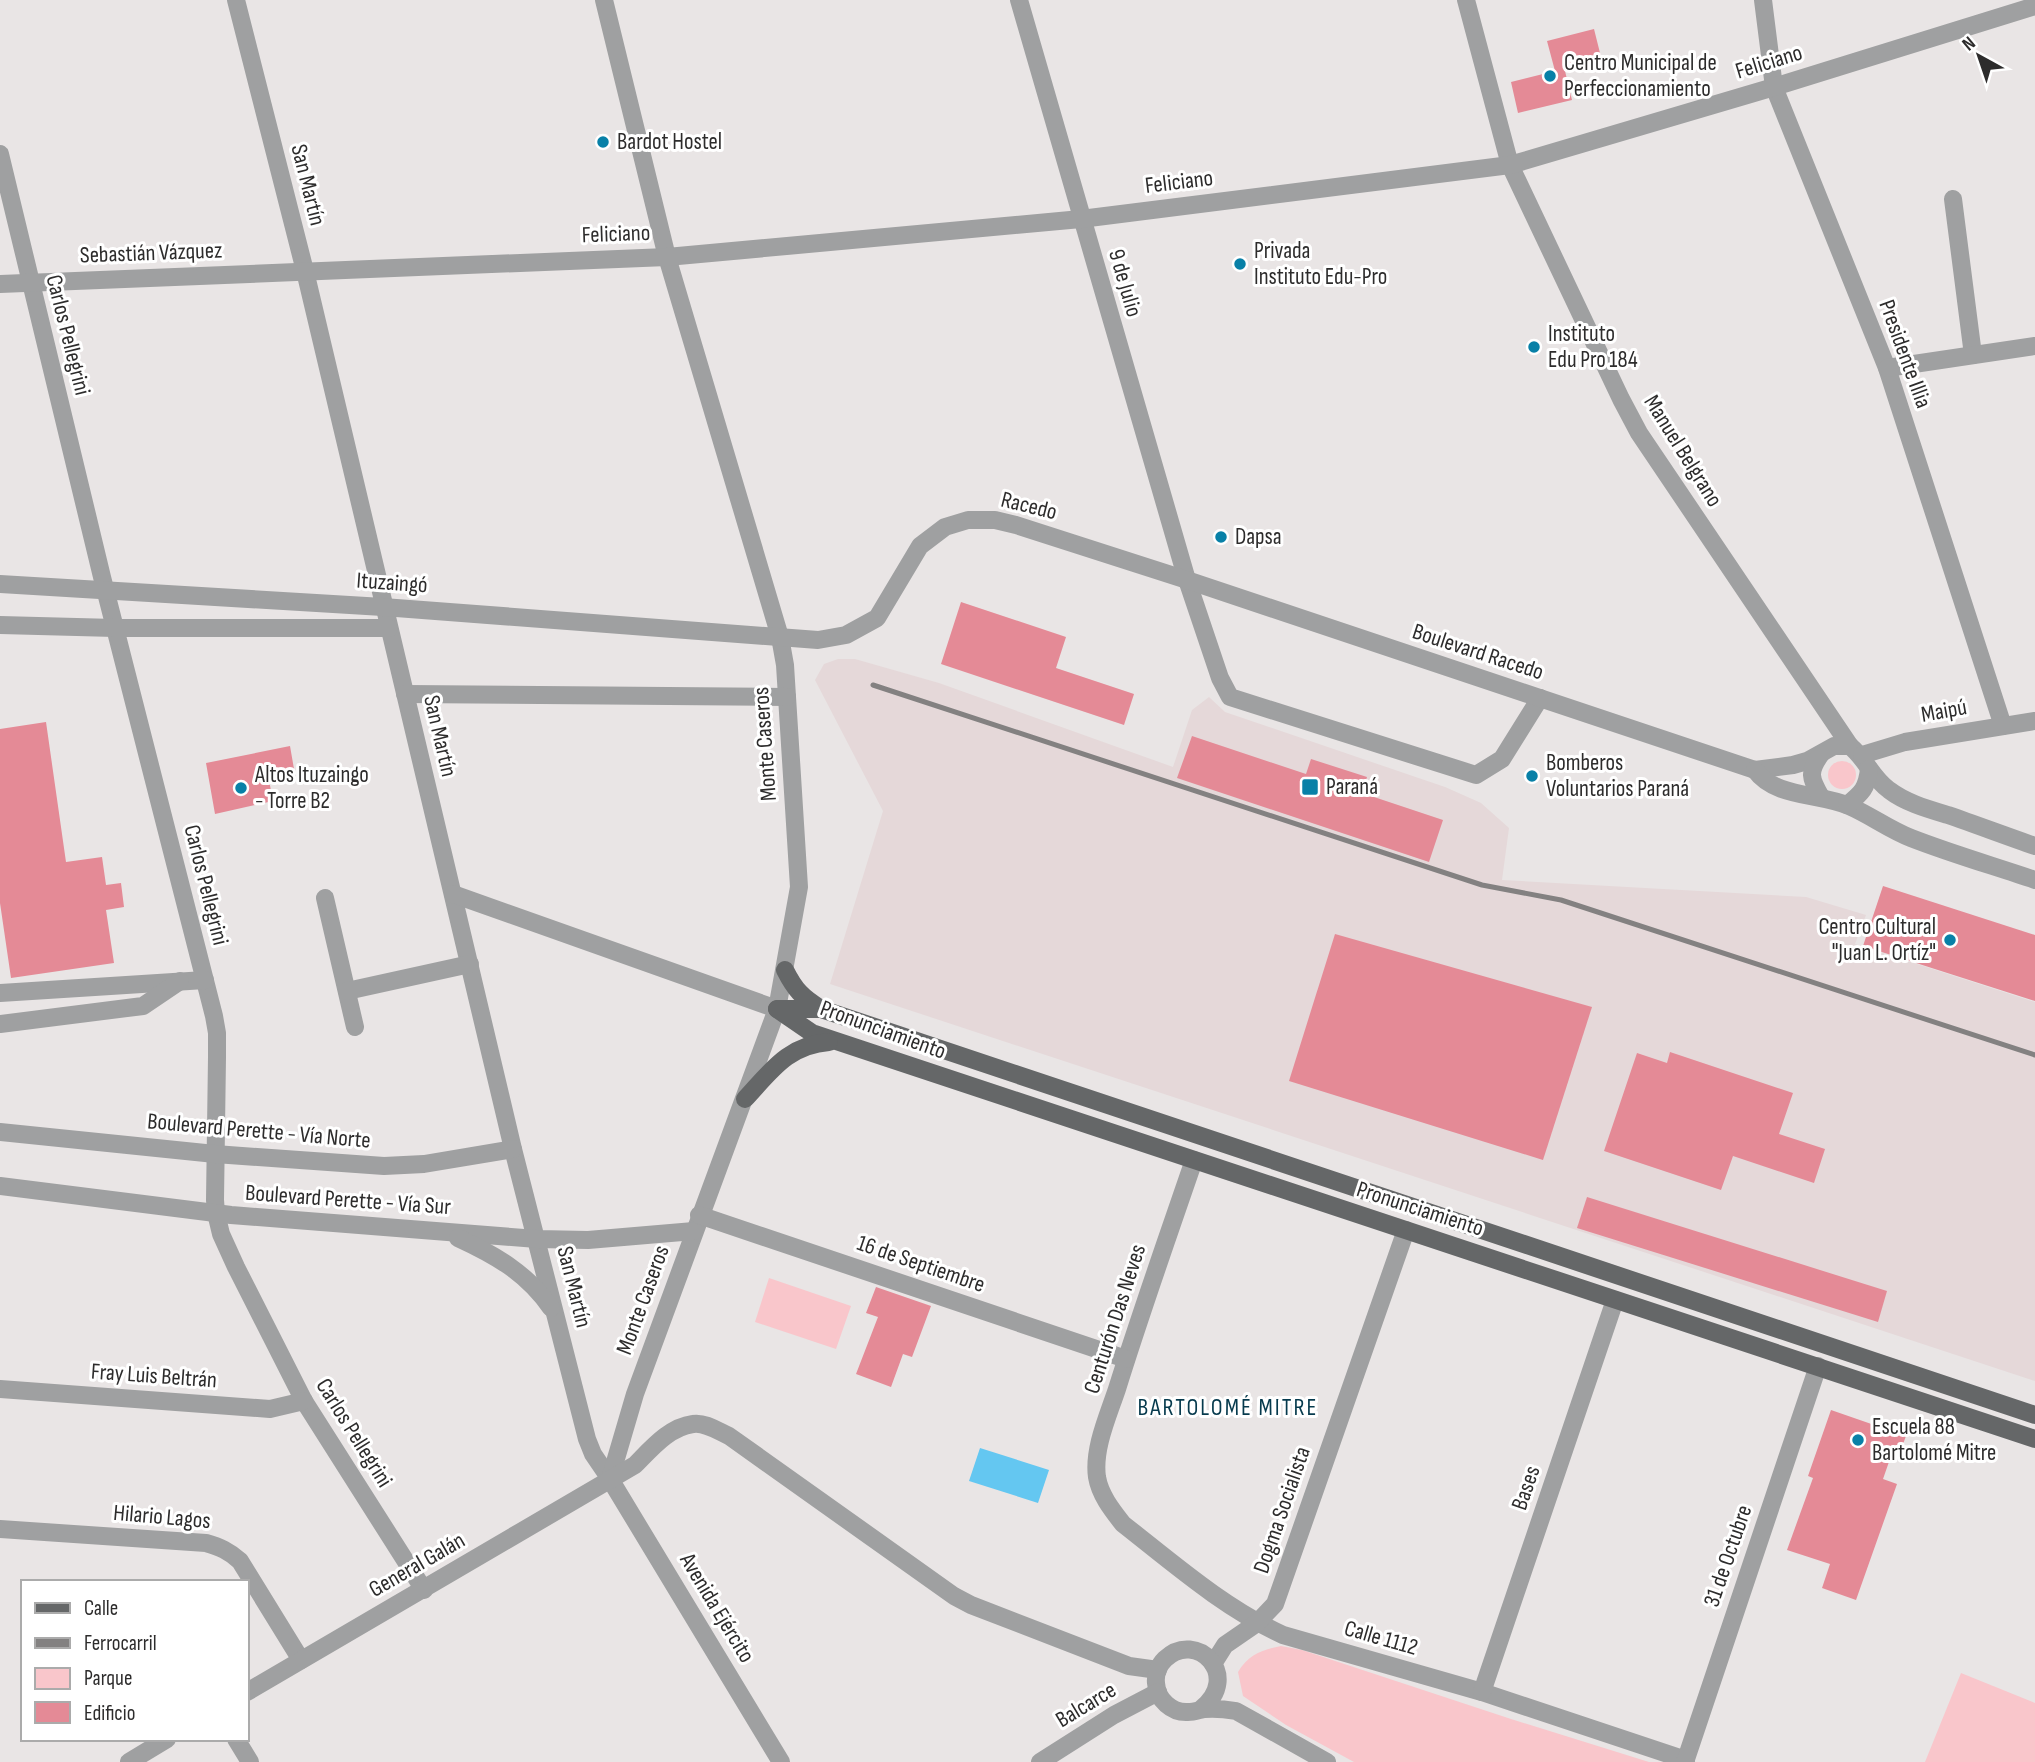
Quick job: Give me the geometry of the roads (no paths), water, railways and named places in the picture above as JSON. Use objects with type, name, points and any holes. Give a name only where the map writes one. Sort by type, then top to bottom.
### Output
[{"type":"main road","points":[[785,970],[793,987],[806,1000],[821,1009]]},
{"type":"main road","name":"Pronunciamiento","points":[[777,1009],[821,1009],[2035,1415]]},
{"type":"main road","name":"Pronunciamiento","points":[[777,1009],[812,1033],[836,1042],[2035,1439]]},
{"type":"main road","points":[[745,1099],[773,1068],[797,1049],[816,1043],[836,1042]]},
{"type":"street","name":"San Martín","points":[[236,0],[305,271],[513,1149],[587,1440],[610,1479]]},
{"type":"street","name":"Monte Caseros","points":[[604,0],[667,257],[780,637],[785,665],[799,887],[777,1009],[635,1394],[610,1479]]},
{"type":"street","name":"9 de Julio","points":[[1018,0],[1187,580],[1220,678],[1230,697],[1476,775],[1502,759],[1540,698]]},
{"type":"street","name":"Manuel Belgrano","points":[[1466,0],[1510,165],[1639,433],[1860,757]]},
{"type":"street","name":"Presidente Illia","points":[[1763,0],[1774,87],[1886,368],[2003,726]]},
{"type":"street","name":"Feliciano","points":[[305,271],[667,257],[1081,219],[1510,165],[1774,87],[2035,5]]},
{"type":"street","name":"Carlos Pellegrini","points":[[0,155],[217,1033],[216,1213],[221,1234],[304,1401],[424,1590]]},
{"type":"street","points":[[1953,199],[1973,355]]},
{"type":"street","name":"Sebastián Vázquez","points":[[0,284],[305,271]]},
{"type":"street","points":[[1886,368],[2035,346]]},
{"type":"street","name":"Racedo","points":[[780,637],[818,640],[846,635],[877,618],[920,546],[945,527],[968,520],[995,520],[1016,525],[1187,580]]},
{"type":"street","name":"Boulevard Racedo","points":[[1187,580],[1755,770],[1793,765],[1834,746],[1860,757]]},
{"type":"street","name":"Ituzaingó","points":[[0,583],[383,607],[780,637]]},
{"type":"street","points":[[0,625],[115,628],[388,628]]},
{"type":"street","points":[[405,694],[787,697]]},
{"type":"street","name":"Maipú","points":[[1860,757],[1905,742],[2035,721]]},
{"type":"street","points":[[1821,754],[1813,765],[1811,775],[1821,797]]},
{"type":"street","points":[[1847,805],[1860,795],[1867,783],[1860,757]]},
{"type":"street","points":[[1860,757],[1881,785],[1901,797],[2035,846]]},
{"type":"street","name":"Boulevard Racedo","points":[[1755,770],[1762,780],[1787,790],[1847,805],[1910,838],[2035,880]]},
{"type":"street","points":[[453,894],[777,1009]]},
{"type":"street","points":[[325,898],[355,1027]]},
{"type":"street","points":[[347,991],[470,964]]},
{"type":"street","points":[[0,993],[205,980]]},
{"type":"street","points":[[0,1024],[143,1006],[180,981]]},
{"type":"street","name":"Boulevard Perette - Vía Norte","points":[[0,1132],[215,1154],[383,1166],[406,1166],[513,1149]]},
{"type":"street","name":"Centurón Das Neves","points":[[1102,1494],[1097,1476],[1099,1446],[1194,1160]]},
{"type":"street","name":"Boulevard Perette - Vía Sur","points":[[0,1186],[216,1213],[537,1239],[588,1240],[697,1223]]},
{"type":"street","name":"16 de Septiembre","points":[[697,1223],[1126,1359]]},
{"type":"street","name":"Dogma Socialista","points":[[1213,1664],[1225,1645],[1257,1623],[1275,1604],[1406,1230]]},
{"type":"street","points":[[445,1232],[490,1252],[527,1279],[556,1317]]},
{"type":"street","name":"Bases","points":[[1482,1692],[1615,1300]]},
{"type":"street","name":"31 de Octubre","points":[[1685,1761],[1818,1366]]},
{"type":"street","name":"Fray Luis Beltrán","points":[[0,1389],[270,1409],[304,1401]]},
{"type":"street","name":"General Galán","points":[[248,1691],[635,1465],[665,1436],[694,1423],[729,1436],[954,1596],[1129,1666],[1158,1670]]},
{"type":"street","name":"Avenida Ejército","points":[[610,1479],[781,1762]]},
{"type":"street","name":"Calle 1112","points":[[1102,1494],[1123,1524],[1228,1605],[1283,1635],[1482,1692],[1685,1761]]},
{"type":"street","name":"Hilario Lagos","points":[[0,1529],[206,1543],[220,1547],[240,1561],[301,1660]]},
{"type":"street","points":[[1202,1709],[1216,1694],[1217,1673],[1213,1664],[1207,1656],[1188,1650],[1170,1655],[1158,1670],[1156,1685],[1163,1701],[1171,1708],[1181,1712],[1224,1708],[1236,1711],[1327,1762]]},
{"type":"street","name":"Balcarce","points":[[1040,1762],[1114,1715],[1158,1692]]},
{"type":"street","points":[[129,1762],[164,1741]]},
{"type":"street","points":[[237,1741],[250,1762]]},
{"type":"water","points":[[980,1448],[1049,1470],[1038,1503],[969,1481]]},
{"type":"railway","points":[[873,685],[1482,885],[1561,900],[2035,1055]]},
{"type":"place","name":"Centro Municipal de Perfeccionamiento","points":[[1550,76]]},
{"type":"place","name":"Bardot Hostel","points":[[603,142]]},
{"type":"place","name":"Privada Instituto Edu-Pro","points":[[1240,264]]},
{"type":"place","name":"Instituto Edu Pro 184","points":[[1534,347]]},
{"type":"place","name":"Dapsa","points":[[1221,537]]},
{"type":"place","name":"Bomberos Voluntarios Paraná","points":[[1532,776]]},
{"type":"place","name":"Paraná","points":[[1310,787]]},
{"type":"place","name":"Altos Ituzaingo - Torre B2","points":[[241,788]]},
{"type":"place","name":"Centro Cultural \"Juan L. Ortíz\"","points":[[1950,940]]},
{"type":"place","name":"Escuela 88 Bartolomé Mitre","points":[[1858,1440]]},
{"type":"district","name":"BARTOLOMÉ MITRE","points":[[1228,1407]]}]
